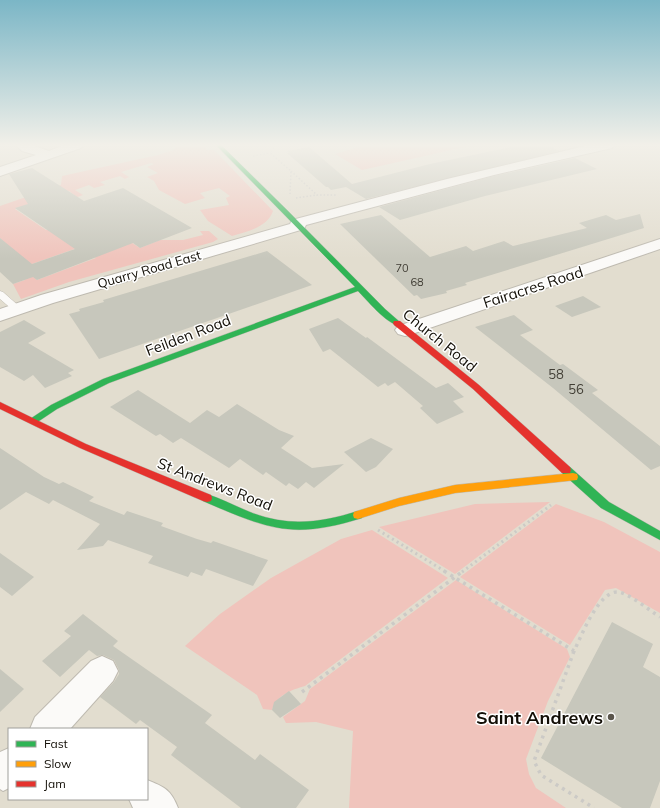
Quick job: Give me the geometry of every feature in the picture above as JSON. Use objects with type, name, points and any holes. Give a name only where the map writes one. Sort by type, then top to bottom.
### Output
[{"type":"street","name":"Church Road","points":[[256,183],[359,288],[405,330],[476,387],[605,505],[660,536]]},
{"type":"street","name":"Quarry Road East","points":[[0,315],[298,224],[450,183]]},
{"type":"street","name":"Fairacres Road","points":[[405,330],[660,244]]},
{"type":"street","name":"Feilden Road","points":[[33,421],[54,407],[106,381],[359,288]]},
{"type":"street","name":"St Andrews Road","points":[[0,405],[83,446],[252,517],[288,526],[333,524],[399,502],[454,489],[573,477]]},
{"type":"street","points":[[52,728],[102,671]]},
{"type":"street","points":[[148,799],[160,808]]},
{"type":"lane","points":[[0,294],[17,309]]},
{"type":"path","points":[[291,183],[290,199],[317,195],[340,196]]},
{"type":"path","points":[[304,183],[317,195]]},
{"type":"path","points":[[302,692],[551,505]]},
{"type":"path","points":[[356,516],[574,651]]},
{"type":"path","points":[[594,808],[541,774],[534,761],[574,651],[595,610],[603,598],[608,594],[617,592],[625,595],[660,617]]},
{"type":"shaded area","points":[[61,183],[101,183],[105,185],[94,188],[89,185],[75,190],[83,195],[58,204],[74,195],[69,191],[15,209],[46,230],[60,226],[101,223],[140,248],[160,240],[183,240],[203,235],[200,231],[209,231],[218,239],[213,242],[69,282],[21,299],[13,284],[25,280],[27,272],[37,280],[96,258],[80,247],[29,265],[0,238],[0,206],[61,185]]},
{"type":"shaded area","points":[[155,183],[246,183],[273,211],[270,217],[261,225],[232,236],[208,221],[200,210],[229,205],[226,198],[230,196],[219,188],[200,193],[205,198],[185,204],[159,190]]},
{"type":"shaded area","points":[[550,502],[455,574],[379,527],[475,504]]},
{"type":"shaded area","points":[[556,504],[604,522],[660,552],[660,613],[616,588],[605,590],[570,645],[460,577]]},
{"type":"shaded area","points":[[372,530],[448,578],[305,686],[290,691],[277,700],[272,710],[263,709],[257,695],[185,646],[220,614],[271,578],[341,539]]},
{"type":"shaded area","points":[[456,580],[567,649],[570,657],[548,701],[526,759],[529,774],[536,788],[566,808],[349,808],[353,731],[316,722],[286,723],[283,717],[305,701],[310,689]]},
{"type":"building","points":[[15,183],[55,183],[84,201],[123,188],[192,228],[140,248],[133,243],[37,280],[33,277],[13,284],[0,272],[0,238],[32,264],[75,249],[15,208],[28,204]]},
{"type":"building","points":[[321,183],[350,183],[352,184],[357,183],[432,183],[366,199],[346,187],[331,190]]},
{"type":"building","points":[[469,183],[540,183],[485,196],[400,220],[379,207]]},
{"type":"building","points":[[640,214],[644,228],[465,283],[467,285],[446,291],[447,293],[421,299],[417,295],[414,296],[340,224],[381,215],[430,257],[466,246],[473,251],[504,241],[513,246],[587,228],[579,223],[606,215],[616,220]]},
{"type":"building","points":[[267,251],[312,285],[99,359],[69,314],[80,311],[79,309],[104,302],[103,300]]},
{"type":"building","points":[[583,296],[601,307],[572,317],[555,306]]},
{"type":"building","points":[[514,315],[533,330],[520,335],[560,365],[563,364],[598,390],[592,393],[660,446],[660,466],[651,470],[553,388],[475,327]]},
{"type":"building","points":[[338,318],[366,338],[367,337],[436,388],[448,383],[464,397],[453,401],[464,412],[437,424],[420,408],[423,406],[395,382],[388,386],[385,383],[378,387],[330,349],[323,352],[309,329]]},
{"type":"building","points":[[24,320],[46,333],[28,343],[74,370],[68,373],[72,376],[45,388],[33,375],[24,381],[0,367],[0,332]]},
{"type":"building","points":[[138,390],[190,423],[207,410],[219,417],[237,404],[279,430],[294,436],[281,448],[312,468],[344,464],[314,488],[306,482],[298,489],[289,483],[286,486],[266,472],[263,475],[240,459],[229,468],[181,438],[173,443],[160,434],[156,436],[110,407]]},
{"type":"building","points":[[371,438],[393,449],[376,467],[366,472],[344,452]]},
{"type":"building","points":[[0,448],[44,477],[59,484],[63,482],[94,497],[89,501],[124,515],[127,511],[163,523],[161,526],[197,539],[211,543],[213,541],[268,560],[253,586],[206,569],[202,576],[191,572],[188,577],[148,563],[153,556],[108,540],[103,546],[77,550],[100,524],[53,500],[49,504],[26,492],[0,510]]},
{"type":"building","points":[[0,553],[34,577],[12,596],[0,587]]},
{"type":"building","points":[[83,614],[118,641],[113,646],[212,715],[205,723],[255,760],[260,754],[309,790],[296,808],[241,808],[171,755],[177,747],[140,720],[136,724],[100,697],[114,682],[119,674],[119,670],[114,660],[103,655],[97,656],[89,650],[60,677],[42,661],[71,636],[64,631]]},
{"type":"building","name":"Saint Andrews","points":[[612,622],[653,644],[643,667],[660,677],[660,781],[650,808],[622,808],[541,758]]},
{"type":"building","points":[[0,669],[24,689],[0,712]]},
{"type":"building","points":[[289,691],[301,704],[280,718],[272,710],[274,702]]},
{"type":"traffic: fast","points":[[256,183],[382,311],[397,323]]},
{"type":"traffic: fast","points":[[33,421],[54,407],[106,381],[359,288]]},
{"type":"traffic: fast","points":[[566,470],[605,505],[660,536]]},
{"type":"traffic: fast","points":[[207,498],[257,519],[278,525],[305,526],[323,524],[358,515]]},
{"type":"traffic: slow","points":[[358,515],[399,502],[455,489],[573,477]]},
{"type":"traffic: jam","points":[[397,323],[476,387],[566,470]]},
{"type":"traffic: jam","points":[[0,405],[83,446],[207,498]]},
{"type":"place","name":"Saint Andrews","points":[[611,717]]}]
